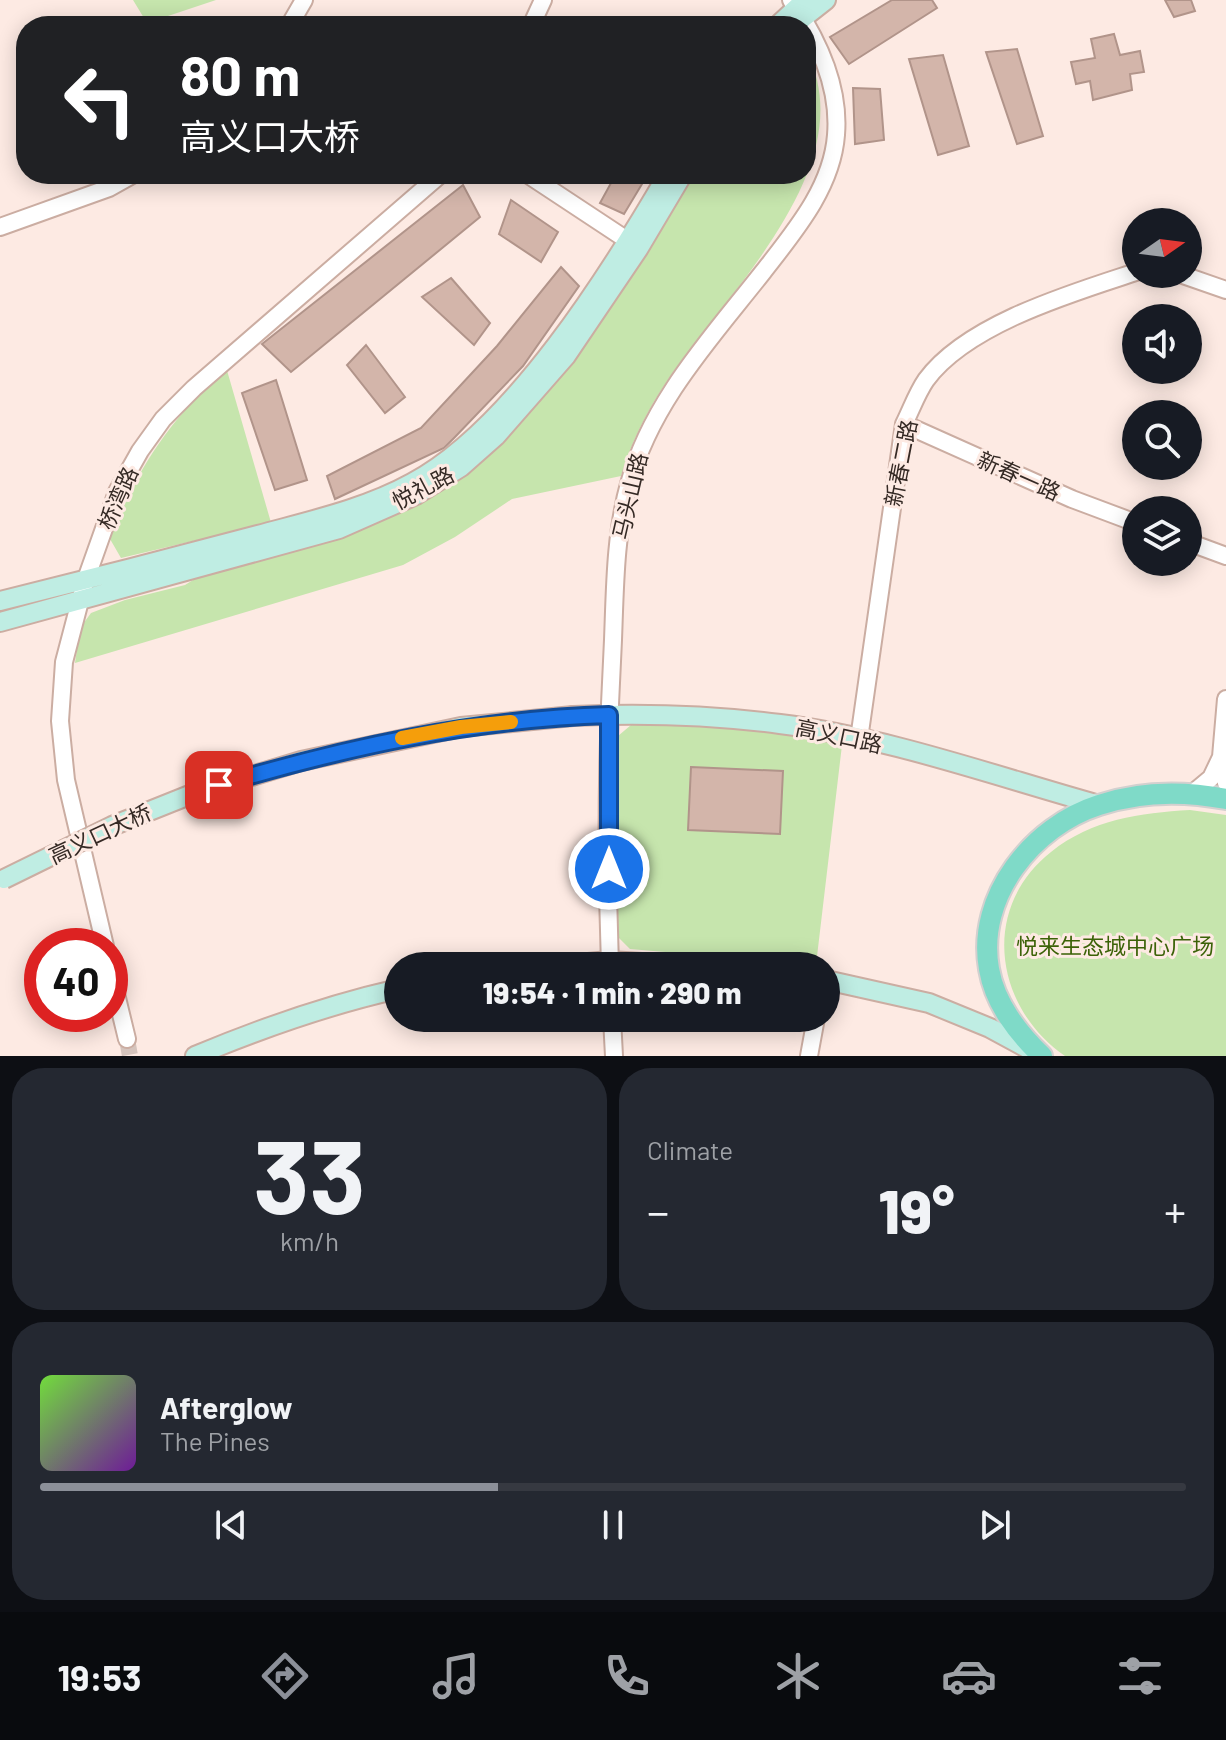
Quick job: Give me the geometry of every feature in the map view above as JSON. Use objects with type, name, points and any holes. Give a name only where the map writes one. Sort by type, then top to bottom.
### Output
[{"type":"main road","points":[[798,10],[826,0]]},
{"type":"main road","name":"悦礼路","points":[[0,622],[339,529],[416,495],[461,467],[496,436],[566,356],[633,244],[663,184]]},
{"type":"main road","name":"悦礼路","points":[[0,601],[85,582],[338,513],[412,484],[485,427],[555,347],[676,184]]},
{"type":"main road","name":"高义口路","points":[[573,716],[781,724],[859,739],[1099,805]]},
{"type":"main road","name":"高义口大桥","points":[[2,880],[112,826],[192,794],[301,761],[461,727],[573,716]]},
{"type":"main road","points":[[1042,1056],[1016,1029],[1000,1001],[989,969],[988,938],[996,904],[1010,871],[1033,846],[1063,821],[1099,805],[1143,795],[1193,793],[1226,799]]},
{"type":"main road","points":[[840,983],[929,1003],[990,1028],[1042,1056]]},
{"type":"main road","points":[[195,1056],[272,1024],[339,1002],[384,992]]},
{"type":"street","name":"马头山路","points":[[610,952],[609,715],[617,553],[628,486],[643,440],[678,382],[801,223],[826,176],[836,135],[834,100],[816,47]]},
{"type":"street","points":[[0,227],[116,184]]},
{"type":"street","name":"桥湾路","points":[[101,928],[66,780],[60,721],[64,662],[85,582],[117,492],[163,419],[194,388],[429,184]]},
{"type":"street","points":[[542,184],[633,244]]},
{"type":"street","name":"新春二路","points":[[859,739],[904,424],[926,381],[962,348],[1024,313],[1122,277]]},
{"type":"street","points":[[1202,282],[1226,290]]},
{"type":"street","name":"新春一路","points":[[904,424],[1072,499],[1122,518]]},
{"type":"street","points":[[1202,547],[1226,556]]},
{"type":"street","points":[[1226,699],[1221,757],[1226,783]]},
{"type":"street","points":[[1193,793],[1211,778],[1221,757]]},
{"type":"street","points":[[125,1032],[127,1039]]},
{"type":"street","points":[[613,1032],[614,1056]]},
{"type":"street","points":[[809,1056],[813,1032]]},
{"type":"green space","points":[[133,0],[216,0],[168,16],[143,16]]},
{"type":"green space","points":[[816,84],[819,94],[816,143]]},
{"type":"green space","points":[[689,184],[802,184],[782,224],[754,266],[661,390],[635,437],[621,476],[512,499],[455,537],[403,565],[75,663],[80,628],[91,613],[125,600],[185,585],[206,572],[339,534],[572,357],[648,252]]},
{"type":"green space","points":[[226,367],[272,526],[226,539],[210,537],[121,558],[110,539],[144,467],[172,426]]},
{"type":"green space","points":[[631,725],[685,726],[738,729],[842,745],[818,952],[665,952],[630,949],[618,937],[618,736]]},
{"type":"green space","name":"悦来生态城中心广场","points":[[1190,810],[1226,815],[1226,1056],[1065,1056],[1041,1035],[1023,1011],[1011,985],[1005,957],[1006,928],[1013,901],[1028,875],[1051,852],[1083,832],[1135,816]]},
{"type":"building","points":[[892,0],[932,0],[937,8],[849,64],[830,37]]},
{"type":"building","points":[[1165,0],[1191,0],[1195,11],[1174,17]]},
{"type":"building","points":[[1114,34],[1120,55],[1140,51],[1144,72],[1130,74],[1132,90],[1093,100],[1090,81],[1076,84],[1071,62],[1095,58],[1091,39]]},
{"type":"building","points":[[1017,49],[1043,136],[1017,144],[986,52]]},
{"type":"building","points":[[943,55],[969,146],[938,155],[909,59]]},
{"type":"building","points":[[853,88],[880,89],[884,140],[855,144]]},
{"type":"building","points":[[610,184],[642,184],[624,214],[600,203]]},
{"type":"building","points":[[463,185],[480,217],[291,372],[262,344]]},
{"type":"building","points":[[511,200],[558,232],[541,262],[499,234]]},
{"type":"building","points":[[561,267],[579,286],[523,366],[455,437],[444,448],[335,499],[327,476],[421,428],[497,346]]},
{"type":"building","points":[[451,278],[490,323],[474,345],[422,297]]},
{"type":"building","points":[[366,345],[405,397],[385,413],[347,365]]},
{"type":"building","points":[[276,380],[307,480],[275,490],[242,393]]},
{"type":"building","points":[[691,767],[783,771],[780,834],[688,830]]},
{"type":"tunnel","points":[[127,1039],[130,1056]]},
{"type":"slow traffic","points":[[402,738],[511,722]]},
{"type":"route","points":[[219,785],[301,761],[461,727],[609,715],[609,869]]}]
